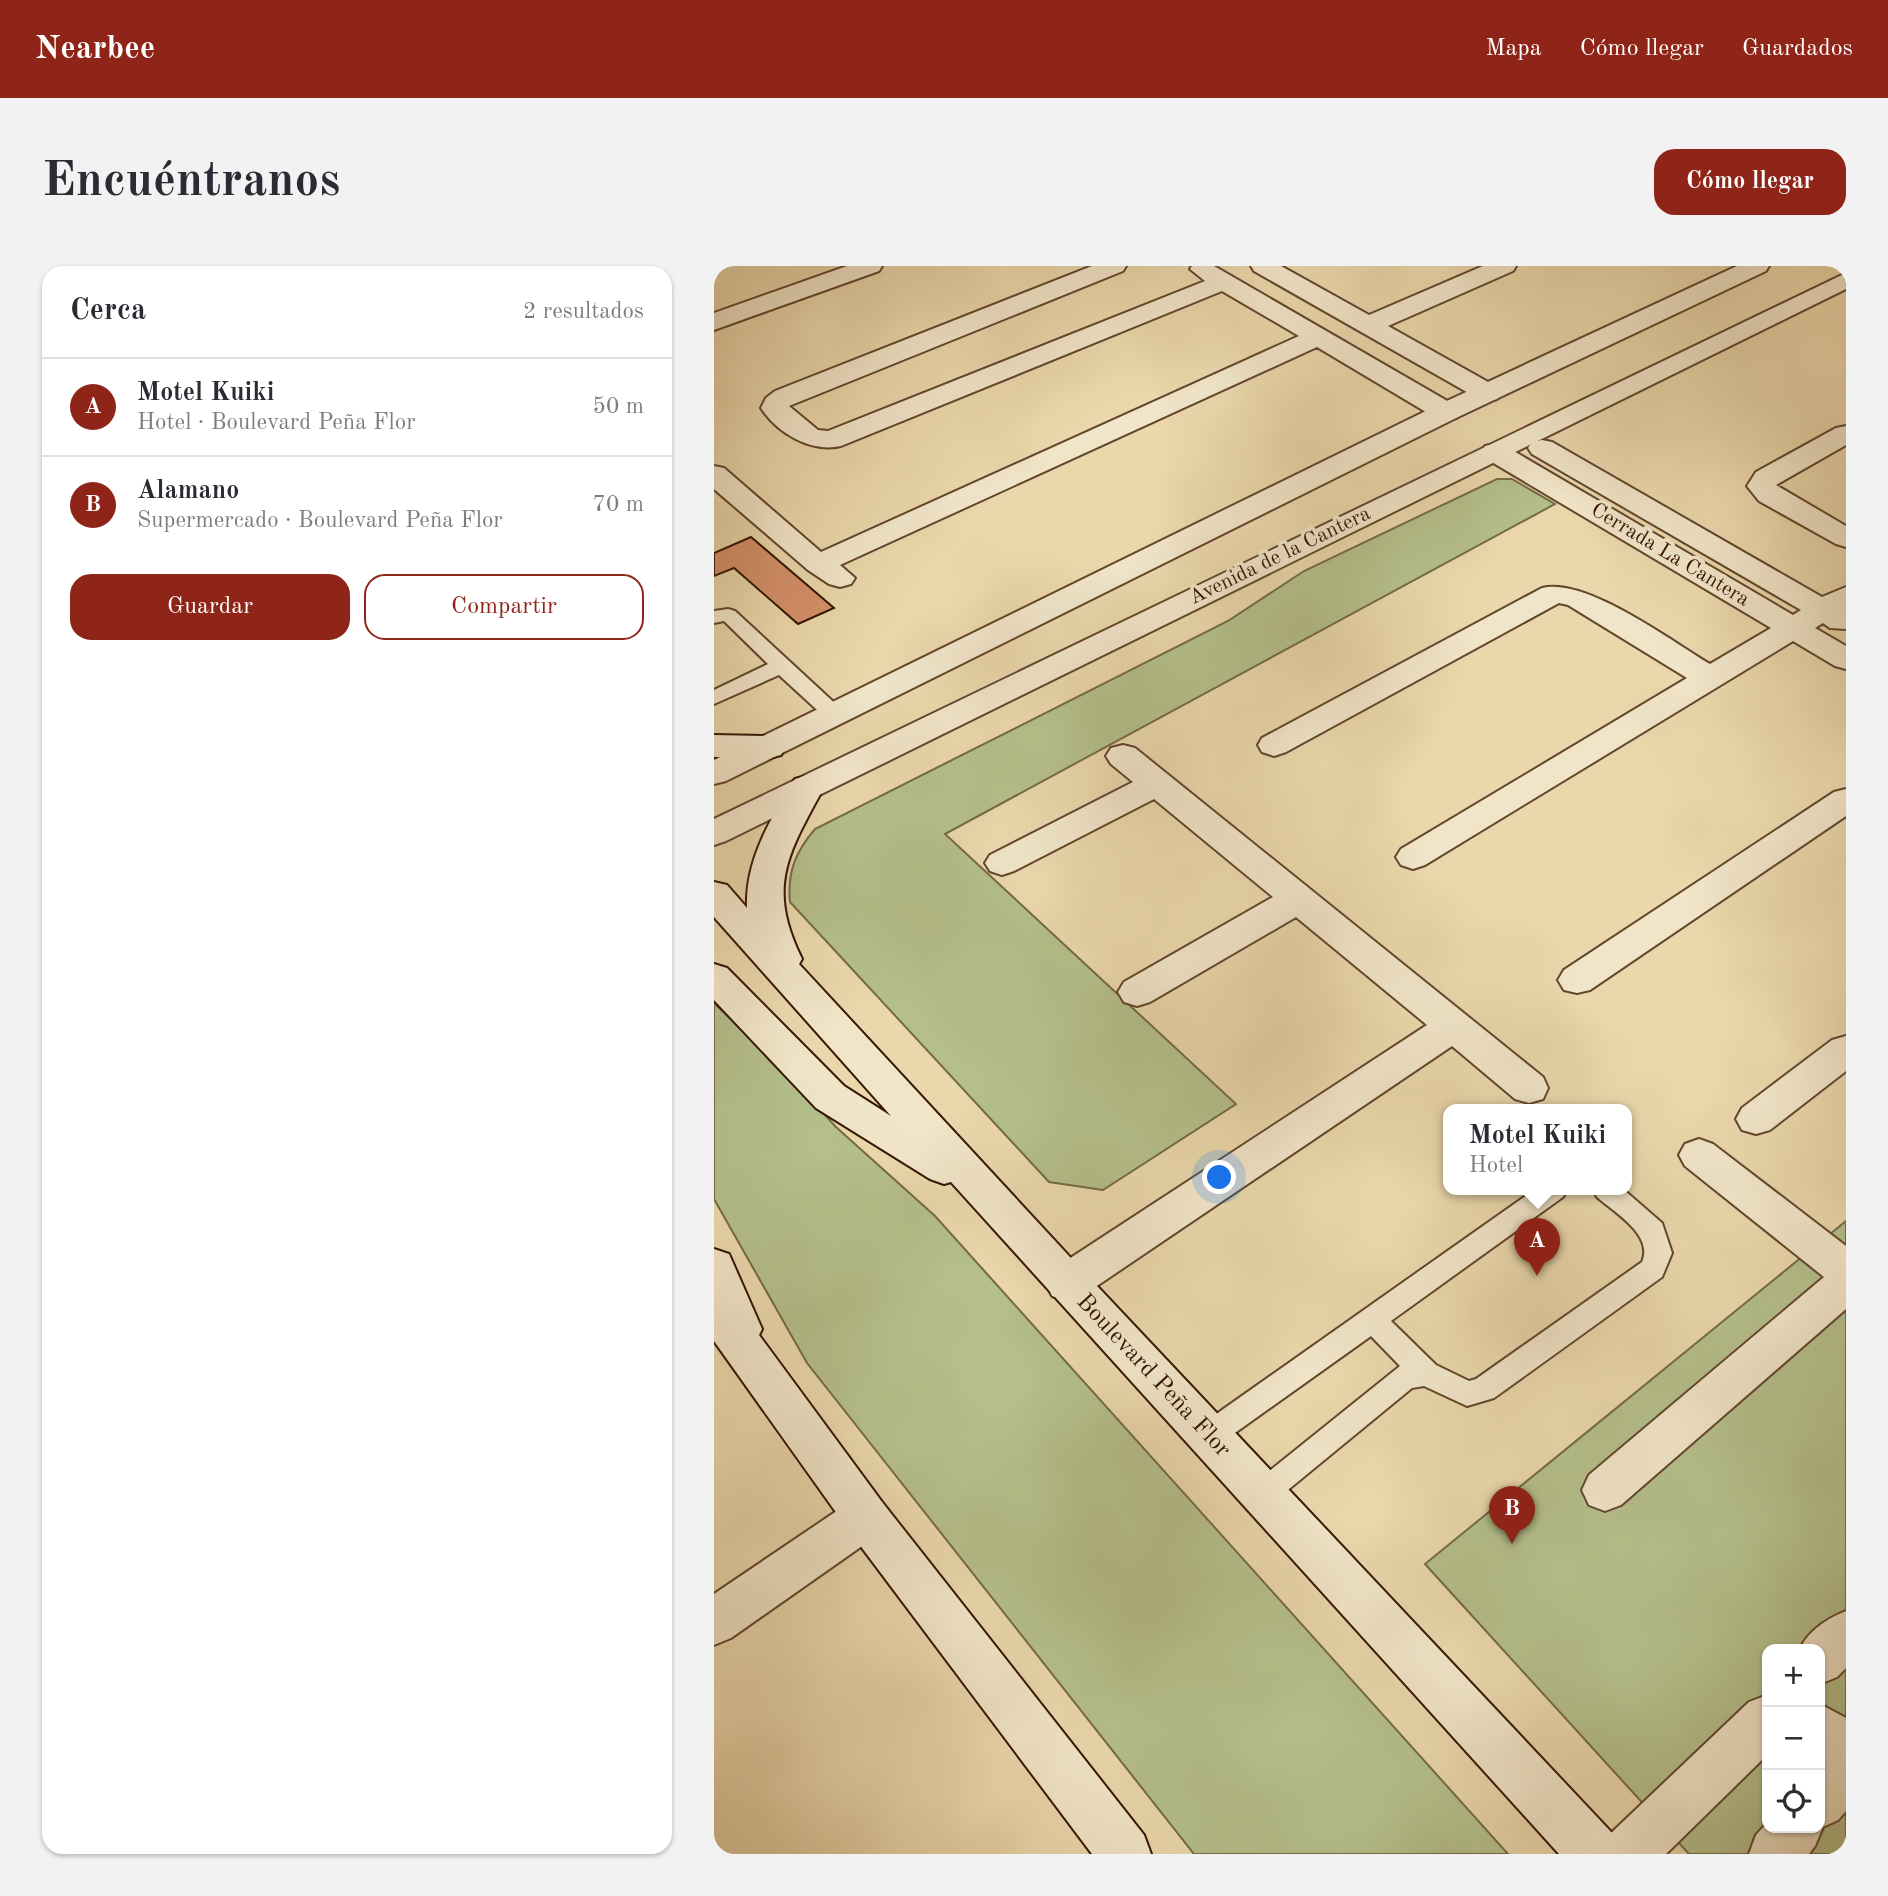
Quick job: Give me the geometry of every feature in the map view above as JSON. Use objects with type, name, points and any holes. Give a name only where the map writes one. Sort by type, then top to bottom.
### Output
[{"type":"street","points":[[714,305],[819,274],[870,266]]},
{"type":"street","points":[[1114,266],[784,397],[774,408],[810,437],[831,440],[1224,282]]},
{"type":"street","points":[[1197,266],[1446,412]]},
{"type":"street","points":[[1263,266],[1488,393]]},
{"type":"street","points":[[714,773],[1446,412],[1757,266]]},
{"type":"street","points":[[1368,325],[1492,268]]},
{"type":"street","points":[[714,322],[819,274]]},
{"type":"street","name":"Avenida de la Cantera","points":[[714,833],[1846,280]]},
{"type":"street","points":[[818,565],[1318,337]]},
{"type":"street","points":[[1380,373],[1420,354]]},
{"type":"street","points":[[1846,435],[1766,478],[1761,486],[1769,495],[1846,538]]},
{"type":"street","name":"Cerrada La Cantera","points":[[1523,438],[1838,610]]},
{"type":"street","name":"Cerrada La Cantera","points":[[1495,452],[1846,659]]},
{"type":"street","points":[[714,474],[818,565],[845,581]]},
{"type":"street","points":[[1274,745],[1553,594],[1579,598],[1710,678]]},
{"type":"street","points":[[1413,858],[1793,627],[1838,610]]},
{"type":"street","points":[[714,746],[769,747]]},
{"type":"street","points":[[1123,756],[1529,1088]]},
{"type":"street","points":[[1002,863],[1156,784]]},
{"type":"street","points":[[806,998],[778,950],[768,925],[763,884],[779,838],[807,787]]},
{"type":"street","points":[[1577,980],[1846,800]]},
{"type":"street","name":"Boulevard Peña Flor","points":[[714,894],[985,1194],[1595,1854]]},
{"type":"street","points":[[1137,992],[1298,899]]},
{"type":"street","points":[[714,977],[830,1097],[985,1194]]},
{"type":"street","points":[[1067,1283],[1454,1026]]},
{"type":"street","points":[[1756,1119],[1846,1051]]},
{"type":"street","points":[[1699,1155],[1846,1270]]},
{"type":"street","points":[[714,1266],[751,1358]]},
{"type":"street","points":[[1605,1490],[1846,1283]]},
{"type":"street","points":[[714,1307],[866,1517],[1125,1854]]},
{"type":"street","points":[[714,1622],[866,1517]]},
{"type":"street","points":[[1825,1656],[1846,1633]]},
{"type":"street","points":[[1628,1854],[1762,1725]]},
{"type":"street","points":[[1825,1733],[1846,1751]]},
{"type":"street","points":[[1825,1796],[1846,1771]]},
{"type":"street","points":[[1775,1854],[1793,1833]]},
{"type":"lane","points":[[714,617],[728,615],[834,715]]},
{"type":"lane","points":[[714,698],[781,666]]},
{"type":"lane","points":[[1208,1436],[1547,1195]]},
{"type":"lane","points":[[1371,1318],[1426,1374],[1467,1394],[1484,1389],[1652,1269],[1659,1253],[1653,1231],[1612,1195]]},
{"type":"lane","points":[[1262,1494],[1406,1376],[1426,1374]]},
{"type":"green space","points":[[1497,479],[1512,479],[1555,504],[945,834],[1236,1104],[1103,1190],[1049,1182],[790,902],[794,862],[803,845],[815,829],[1228,621],[1304,571]]},
{"type":"green space","points":[[714,1003],[781,1067],[836,1127],[935,1216],[1508,1854],[1194,1854],[807,1363],[714,1199]]},
{"type":"green space","points":[[1846,1221],[1846,1854],[1689,1854],[1425,1564]]},
{"type":"building","points":[[751,537],[834,608],[798,624],[734,568],[714,576],[714,553]]},
{"type":"place","name":"Motel Kuiki","points":[[1537,1276]]},
{"type":"place","name":"Alamano","points":[[1512,1544]]}]
